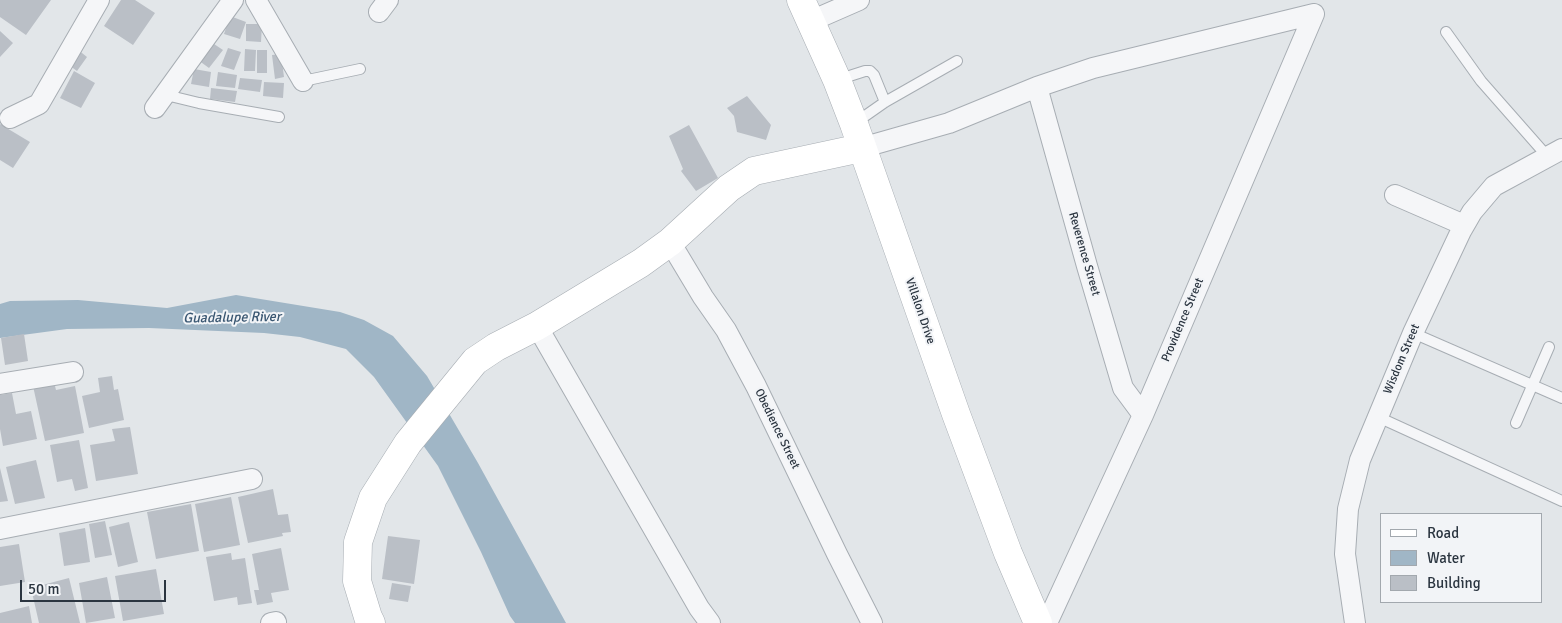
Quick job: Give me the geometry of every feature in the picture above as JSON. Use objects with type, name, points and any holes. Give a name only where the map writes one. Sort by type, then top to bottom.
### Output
[{"type":"street","points":[[10,118],[39,104],[99,0]]},
{"type":"street","points":[[160,101],[233,0]]},
{"type":"street","points":[[256,0],[303,81]]},
{"type":"street","points":[[806,11],[859,0]]},
{"type":"street","name":"Villalon Drive","points":[[806,11],[837,80],[1008,553],[1038,623]]},
{"type":"street","name":"Providence Street","points":[[1037,88],[1094,68],[1314,14],[1143,415],[1047,623]]},
{"type":"street","points":[[371,623],[357,581],[358,542],[373,498],[408,443],[475,361],[641,263],[670,242],[729,188],[754,171],[858,136],[949,123],[1037,88]]},
{"type":"street","name":"Reverence Street","points":[[1037,88],[1123,388],[1143,415]]},
{"type":"street","name":"Wisdom Street","points":[[1356,623],[1345,554],[1348,509],[1360,460],[1378,417],[1413,334],[1464,225],[1472,212],[1494,186],[1554,152]]},
{"type":"street","points":[[1395,195],[1464,225]]},
{"type":"street","name":"Obedience Street","points":[[670,242],[703,297],[726,330],[756,386],[872,623]]},
{"type":"street","points":[[537,326],[699,608],[710,623]]},
{"type":"street","points":[[0,384],[73,372]]},
{"type":"street","points":[[0,529],[252,479]]},
{"type":"lane","points":[[1446,32],[1481,81],[1554,152]]},
{"type":"lane","points":[[858,136],[885,102],[957,61]]},
{"type":"lane","points":[[303,81],[360,69]]},
{"type":"lane","points":[[837,80],[870,71],[874,75],[885,102]]},
{"type":"lane","points":[[160,101],[199,103],[279,117]]},
{"type":"lane","points":[[1413,334],[1562,398]]},
{"type":"lane","points":[[1516,423],[1549,347]]},
{"type":"lane","points":[[1378,417],[1562,501]]},
{"type":"water","name":"Guadalupe River","points":[[236,295],[340,312],[364,320],[393,336],[427,376],[478,463],[566,623],[515,623],[438,466],[374,377],[346,349],[300,337],[264,333],[149,328],[67,329],[0,338],[0,304],[10,301],[78,300],[167,308]]},
{"type":"building","points":[[0,0],[51,0],[26,35],[0,17]]},
{"type":"building","points":[[121,0],[135,0],[155,13],[133,45],[104,26]]},
{"type":"building","points":[[230,16],[246,22],[240,39],[224,34]]},
{"type":"building","points":[[246,24],[262,24],[261,42],[246,41]]},
{"type":"building","points":[[0,31],[13,43],[0,57]]},
{"type":"building","points":[[211,42],[223,50],[209,68],[198,60]]},
{"type":"building","points":[[228,48],[241,52],[234,70],[221,66]]},
{"type":"building","points":[[77,49],[87,57],[77,71],[66,63]]},
{"type":"building","points":[[245,49],[256,50],[255,71],[244,71]]},
{"type":"building","points":[[257,50],[267,50],[267,73],[257,73]]},
{"type":"building","points":[[281,54],[284,77],[275,79],[272,55]]},
{"type":"building","points":[[194,69],[211,72],[209,87],[191,84]]},
{"type":"building","points":[[74,71],[95,83],[81,108],[60,98]]},
{"type":"building","points":[[218,72],[237,75],[235,88],[216,86]]},
{"type":"building","points":[[240,78],[262,80],[260,92],[238,89]]},
{"type":"building","points":[[264,82],[284,83],[283,98],[263,96]]},
{"type":"building","points":[[211,88],[237,91],[235,102],[210,99]]},
{"type":"building","points":[[747,96],[771,125],[766,140],[737,132],[734,116],[727,108]]},
{"type":"building","points":[[0,124],[30,142],[13,168],[0,160]]},
{"type":"building","points":[[689,125],[718,178],[696,191],[681,171],[683,169],[669,136]]},
{"type":"building","points":[[24,334],[28,361],[5,365],[1,338]]},
{"type":"building","points":[[112,376],[114,390],[118,389],[124,420],[89,428],[82,396],[100,392],[98,378]]},
{"type":"building","points":[[54,382],[56,390],[75,386],[84,433],[45,441],[33,386]]},
{"type":"building","points":[[12,393],[16,414],[31,411],[37,439],[3,446],[0,429],[0,395]]},
{"type":"building","points":[[130,427],[138,474],[96,481],[90,445],[115,441],[112,429]]},
{"type":"building","points":[[79,440],[88,488],[75,491],[72,479],[57,482],[50,445]]},
{"type":"building","points":[[36,460],[45,498],[15,504],[6,467]]},
{"type":"building","points":[[0,468],[8,501],[0,502]]},
{"type":"building","points":[[273,489],[278,515],[288,514],[291,532],[282,533],[283,536],[248,543],[238,497]]},
{"type":"building","points":[[231,497],[240,545],[204,552],[195,504]]},
{"type":"building","points":[[191,504],[199,551],[156,559],[147,512]]},
{"type":"building","points":[[105,521],[112,555],[95,558],[89,524]]},
{"type":"building","points":[[129,522],[138,562],[118,567],[109,527]]},
{"type":"building","points":[[85,528],[90,562],[64,566],[59,533]]},
{"type":"building","points":[[388,536],[420,540],[414,584],[382,579]]},
{"type":"building","points":[[19,544],[25,582],[0,586],[0,547]]},
{"type":"building","points":[[281,548],[289,590],[271,593],[273,602],[257,605],[254,590],[259,590],[252,554]]},
{"type":"building","points":[[231,553],[232,560],[245,558],[252,603],[238,605],[237,597],[214,601],[206,557]]},
{"type":"building","points":[[156,569],[164,614],[123,621],[115,576]]},
{"type":"building","points":[[107,577],[115,618],[86,623],[79,583]]},
{"type":"building","points":[[69,578],[80,623],[39,623],[31,588]]},
{"type":"building","points":[[392,583],[411,586],[408,602],[389,599]]},
{"type":"building","points":[[29,606],[32,623],[0,623],[0,613]]}]
